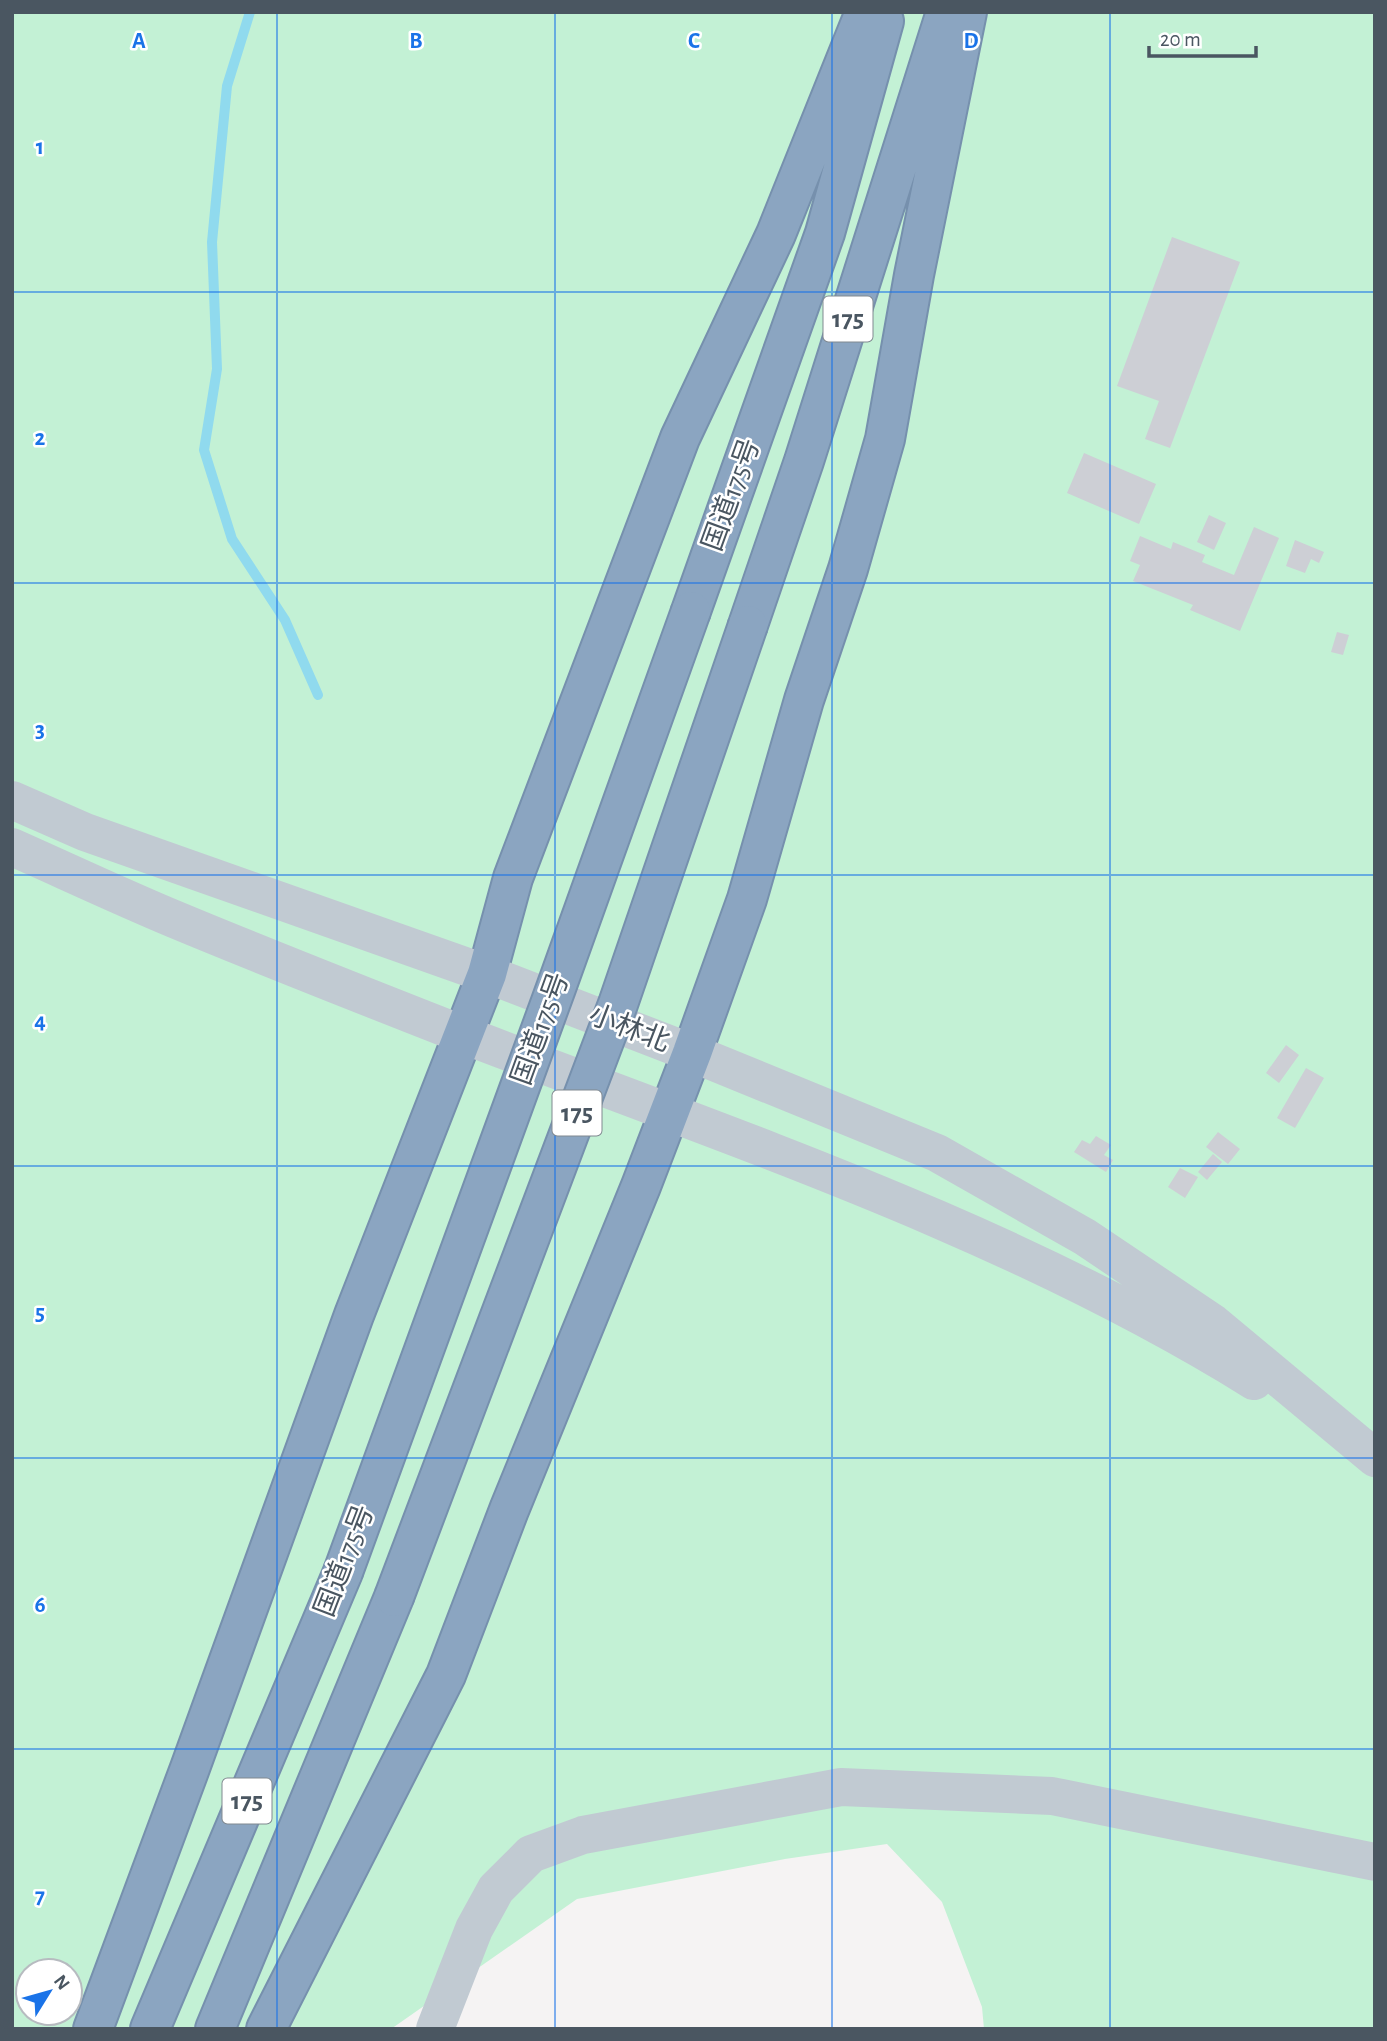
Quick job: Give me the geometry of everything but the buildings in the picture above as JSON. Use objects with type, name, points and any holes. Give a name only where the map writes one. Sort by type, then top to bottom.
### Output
[{"type":"highway","points":[[93,2029],[354,1315],[487,974],[513,878],[680,438],[776,234],[864,12]]},
{"type":"highway","name":"国道175号","points":[[150,2029],[343,1572],[556,988],[825,233],[887,12]]},
{"type":"highway","name":"国道175号","points":[[215,2029],[394,1597],[618,1004],[804,461],[946,12]]},
{"type":"highway","points":[[266,2029],[446,1675],[509,1510],[670,1111],[747,899],[804,700],[848,569],[885,439],[914,275],[967,12]]},
{"type":"street","name":"小林北","points":[[12,800],[85,832],[487,974],[692,1053],[937,1153],[1084,1237],[1213,1323],[1372,1455]]},
{"type":"street","points":[[12,847],[172,918],[463,1034],[670,1111],[996,1245],[1121,1304],[1239,1372],[1372,1455]]},
{"type":"street","points":[[435,2029],[474,1929],[496,1888],[531,1854],[583,1835],[841,1787],[1052,1796],[1375,1862]]},
{"type":"green space","points":[[12,12],[1375,12],[1375,2029],[984,2029],[982,2007],[942,1902],[887,1844],[785,1859],[577,1899],[391,2029],[12,2029]]},
{"type":"waterway","points":[[250,12],[227,86],[212,242],[217,369],[204,450],[232,539],[285,620],[318,695]]}]
